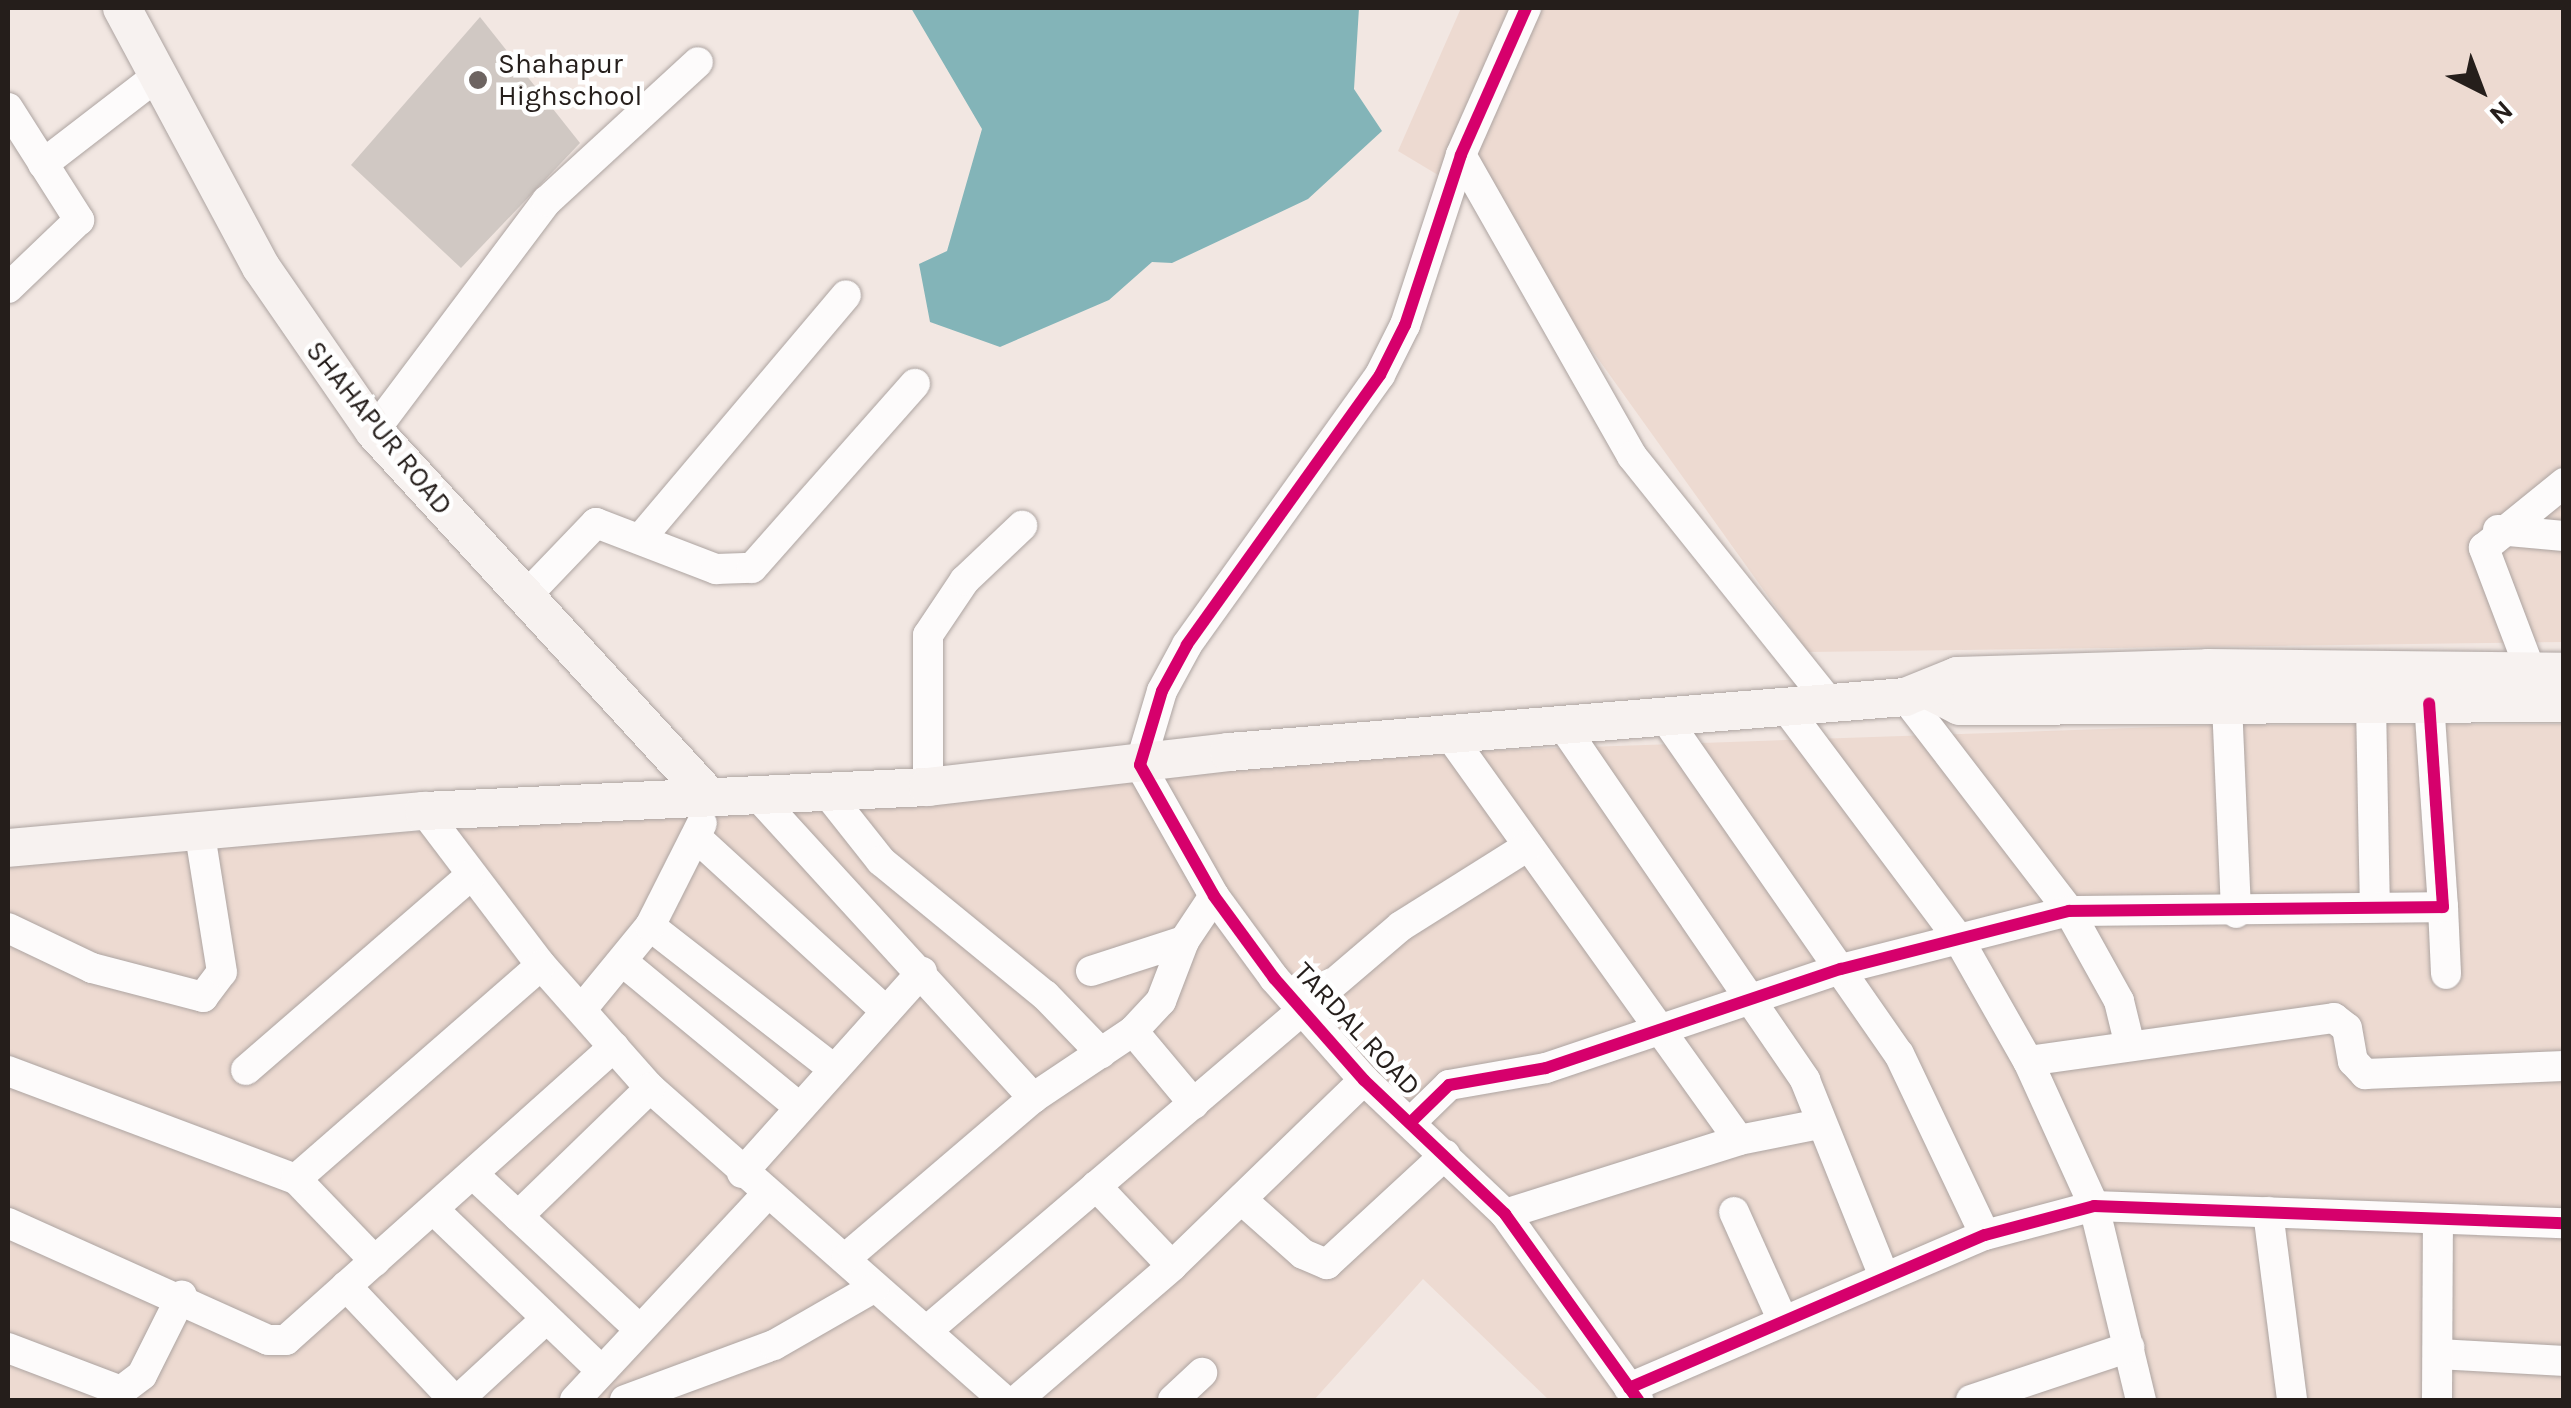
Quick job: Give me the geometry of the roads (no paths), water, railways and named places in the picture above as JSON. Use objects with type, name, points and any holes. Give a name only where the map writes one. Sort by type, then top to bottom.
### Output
[{"type":"main road","name":"SHAHAPUR ROAD","points":[[122,8],[261,267],[374,430],[708,796]]},
{"type":"main road","points":[[1919,695],[1957,676],[1976,675],[2208,668],[2547,672]]},
{"type":"main road","points":[[8,848],[200,834],[424,810],[753,791],[928,787],[1448,732],[1563,726],[1919,695],[1960,706],[2564,702]]},
{"type":"street","points":[[1140,765],[1162,691],[1187,646],[1380,375],[1405,325],[1461,155],[1526,8]]},
{"type":"street","points":[[374,430],[547,201],[698,62]]},
{"type":"street","points":[[44,164],[160,74]]},
{"type":"street","points":[[8,108],[16,145],[44,164],[80,220],[8,288]]},
{"type":"street","points":[[1461,155],[1632,456],[1829,702]]},
{"type":"street","points":[[640,539],[846,294]]},
{"type":"street","points":[[524,598],[596,524],[716,570],[752,568],[915,384]]},
{"type":"street","points":[[2547,672],[2484,556],[2498,530],[2564,483]]},
{"type":"street","points":[[928,787],[928,635],[965,580],[1022,526]]},
{"type":"street","points":[[2498,530],[2564,536]]},
{"type":"street","points":[[1919,695],[2069,911],[2119,1001],[2129,1042]]},
{"type":"street","points":[[2227,704],[2236,912]]},
{"type":"street","points":[[2370,704],[2375,906]]},
{"type":"street","points":[[2429,704],[2446,974]]},
{"type":"street","points":[[1786,708],[1958,938],[2028,1062],[2094,1206],[2141,1400]]},
{"type":"street","points":[[1663,715],[1898,1054],[1985,1235]]},
{"type":"street","points":[[1563,726],[1753,998],[1805,1080],[1884,1277]]},
{"type":"street","points":[[1448,732],[1666,1031],[1739,1140]]},
{"type":"street","name":"TARDAL ROAD","points":[[1140,765],[1214,896],[1302,1009],[1364,1080],[1505,1214],[1633,1394]]},
{"type":"street","points":[[824,790],[881,862],[1045,995],[1101,1052]]},
{"type":"street","points":[[753,791],[922,972],[1032,1098]]},
{"type":"street","points":[[582,1009],[650,926],[698,840],[708,796]]},
{"type":"street","points":[[424,810],[542,965],[650,1088],[742,1173],[847,1257],[875,1287],[930,1328],[1004,1400]]},
{"type":"street","points":[[8,928],[92,968],[203,997],[222,972],[200,834]]},
{"type":"street","points":[[698,840],[886,1011]]},
{"type":"street","points":[[930,1328],[1401,926],[1528,846]]},
{"type":"street","points":[[246,1070],[471,876]]},
{"type":"street","points":[[847,1257],[1032,1098],[1133,1031],[1171,984],[1184,941],[1214,896]]},
{"type":"street","points":[[1410,1122],[1449,1085],[1546,1068],[1666,1031],[1841,968],[2069,911],[2443,908]]},
{"type":"street","points":[[650,926],[834,1069]]},
{"type":"street","points":[[1091,972],[1184,941]]},
{"type":"street","points":[[623,962],[800,1107]]},
{"type":"street","points":[[296,1179],[542,965]]},
{"type":"street","points":[[742,1173],[922,972]]},
{"type":"street","points":[[2028,1062],[2129,1042],[2334,1018],[2347,1028],[2353,1061],[2365,1074],[2564,1066]]},
{"type":"street","points":[[1133,1031],[1194,1104]]},
{"type":"street","points":[[8,1223],[182,1295],[268,1340],[286,1340],[475,1176],[614,1046]]},
{"type":"street","points":[[8,1072],[296,1179],[375,1262]]},
{"type":"street","points":[[1016,1400],[1172,1266],[1364,1080]]},
{"type":"street","points":[[518,1216],[650,1088]]},
{"type":"street","points":[[1505,1214],[1739,1140],[1820,1124]]},
{"type":"street","points":[[1242,1200],[1303,1254],[1327,1264],[1445,1155]]},
{"type":"street","points":[[475,1176],[638,1328]]},
{"type":"street","points":[[1096,1186],[1172,1266]]},
{"type":"street","points":[[576,1400],[638,1328],[768,1193]]},
{"type":"street","points":[[1633,1394],[1782,1319],[1985,1235],[2094,1206],[2438,1222],[2564,1223]]},
{"type":"street","points":[[434,1212],[544,1321],[601,1370]]},
{"type":"street","points":[[1734,1212],[1782,1319]]},
{"type":"street","points":[[2268,1212],[2292,1400]]},
{"type":"street","points":[[2438,1222],[2438,1400]]},
{"type":"street","points":[[346,1286],[456,1400],[544,1321]]},
{"type":"street","points":[[625,1400],[774,1345],[875,1287]]},
{"type":"street","points":[[8,1348],[101,1393],[121,1391],[136,1382],[182,1295]]},
{"type":"street","points":[[1971,1400],[2129,1348]]},
{"type":"street","points":[[2438,1354],[2564,1361]]},
{"type":"street","points":[[1173,1400],[1202,1373]]},
{"type":"water","points":[[911,8],[1359,8],[1354,89],[1382,131],[1308,199],[1172,263],[1152,262],[1109,300],[1000,347],[930,322],[919,264],[947,251],[982,129]]},
{"type":"place","name":"Shahapur Highschool","points":[[478,80]]}]
